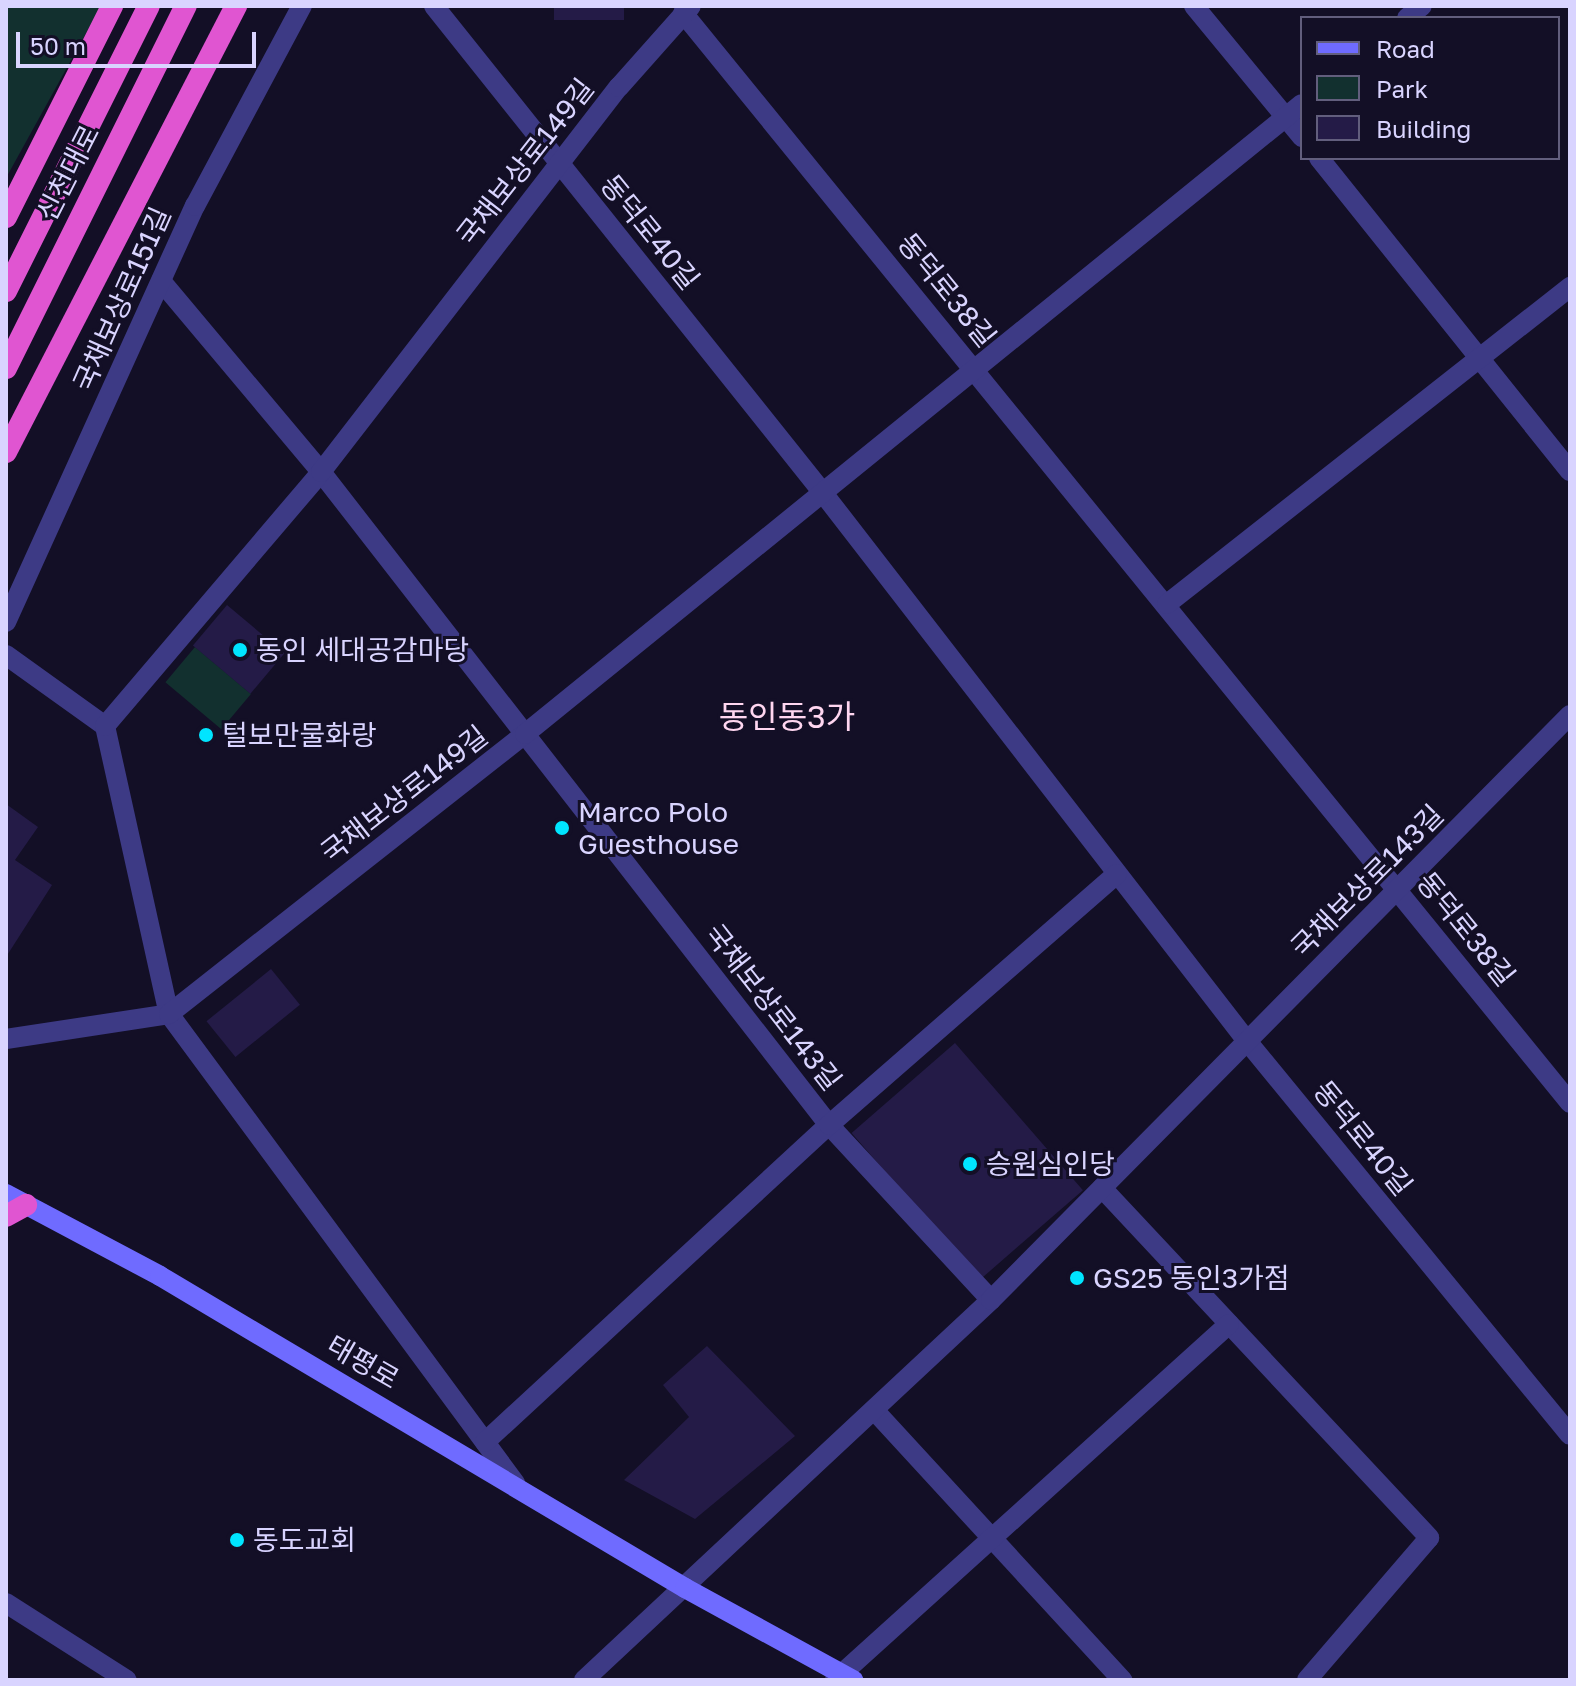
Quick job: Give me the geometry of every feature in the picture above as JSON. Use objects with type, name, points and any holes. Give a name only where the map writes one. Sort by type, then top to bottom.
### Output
[{"type":"highway","points":[[6,217],[112,6]]},
{"type":"highway","name":"신천대로","points":[[6,291],[149,6]]},
{"type":"highway","name":"신천대로","points":[[6,368],[186,6]]},
{"type":"highway","points":[[6,452],[236,6]]},
{"type":"highway","points":[[6,1216],[16,1200]]},
{"type":"main road","name":"태평로","points":[[16,1200],[515,1483],[685,1588],[843,1678]]},
{"type":"street","name":"국채보상로151길","points":[[6,622],[161,281],[302,6]]},
{"type":"street","name":"동덕로40길","points":[[434,6],[823,493],[1247,1041],[1566,1422]]},
{"type":"street","points":[[1194,6],[1300,134]]},
{"type":"street","name":"국채보상로149길","points":[[105,726],[321,472],[559,164],[687,9]]},
{"type":"street","name":"동덕로38길","points":[[687,9],[1570,1103]]},
{"type":"street","points":[[525,734],[1300,106]]},
{"type":"street","points":[[1321,160],[1570,471]]},
{"type":"street","name":"국채보상로149길","points":[[6,1039],[169,1014],[525,734],[321,472],[161,281]]},
{"type":"street","points":[[1167,604],[1570,287]]},
{"type":"street","points":[[6,655],[105,726],[169,1014],[515,1483]]},
{"type":"street","name":"국채보상로143길","points":[[685,1588],[991,1300],[1570,715]]},
{"type":"street","name":"국채보상로143길","points":[[525,734],[829,1125],[991,1300]]},
{"type":"street","points":[[485,1442],[829,1125],[1117,874]]},
{"type":"street","points":[[1102,1188],[1429,1538],[1307,1680]]},
{"type":"street","points":[[843,1678],[992,1538],[1229,1324]]},
{"type":"street","points":[[874,1410],[1122,1680]]},
{"type":"street","points":[[584,1680],[685,1588]]},
{"type":"street","points":[[6,1603],[127,1680]]},
{"type":"green space","points":[[6,6],[101,6],[6,178]]},
{"type":"green space","points":[[195,647],[251,694],[221,729],[165,682]]},
{"type":"building","points":[[554,6],[624,6],[624,20],[554,20]]},
{"type":"building","name":"동인 세대공감마당","points":[[227,605],[284,653],[250,694],[193,646]]},
{"type":"building","points":[[6,804],[38,827],[15,860],[52,885],[6,957]]},
{"type":"building","points":[[271,969],[300,1005],[235,1057],[206,1021]]},
{"type":"building","name":"승원심인당","points":[[955,1043],[1083,1190],[980,1280],[852,1133]]},
{"type":"building","points":[[707,1346],[795,1436],[695,1519],[624,1480],[689,1417],[663,1385]]},
{"type":"place","name":"동인 세대공감마당","points":[[240,650]]},
{"type":"place","name":"털보만물화랑","points":[[206,735]]},
{"type":"place","name":"Marco Polo Guesthouse","points":[[562,828]]},
{"type":"place","name":"승원심인당","points":[[970,1164]]},
{"type":"place","name":"GS25 동인3가점","points":[[1077,1278]]},
{"type":"place","name":"동도교회","points":[[237,1540]]},
{"type":"district","name":"동인동3가","points":[[787,716]]}]
